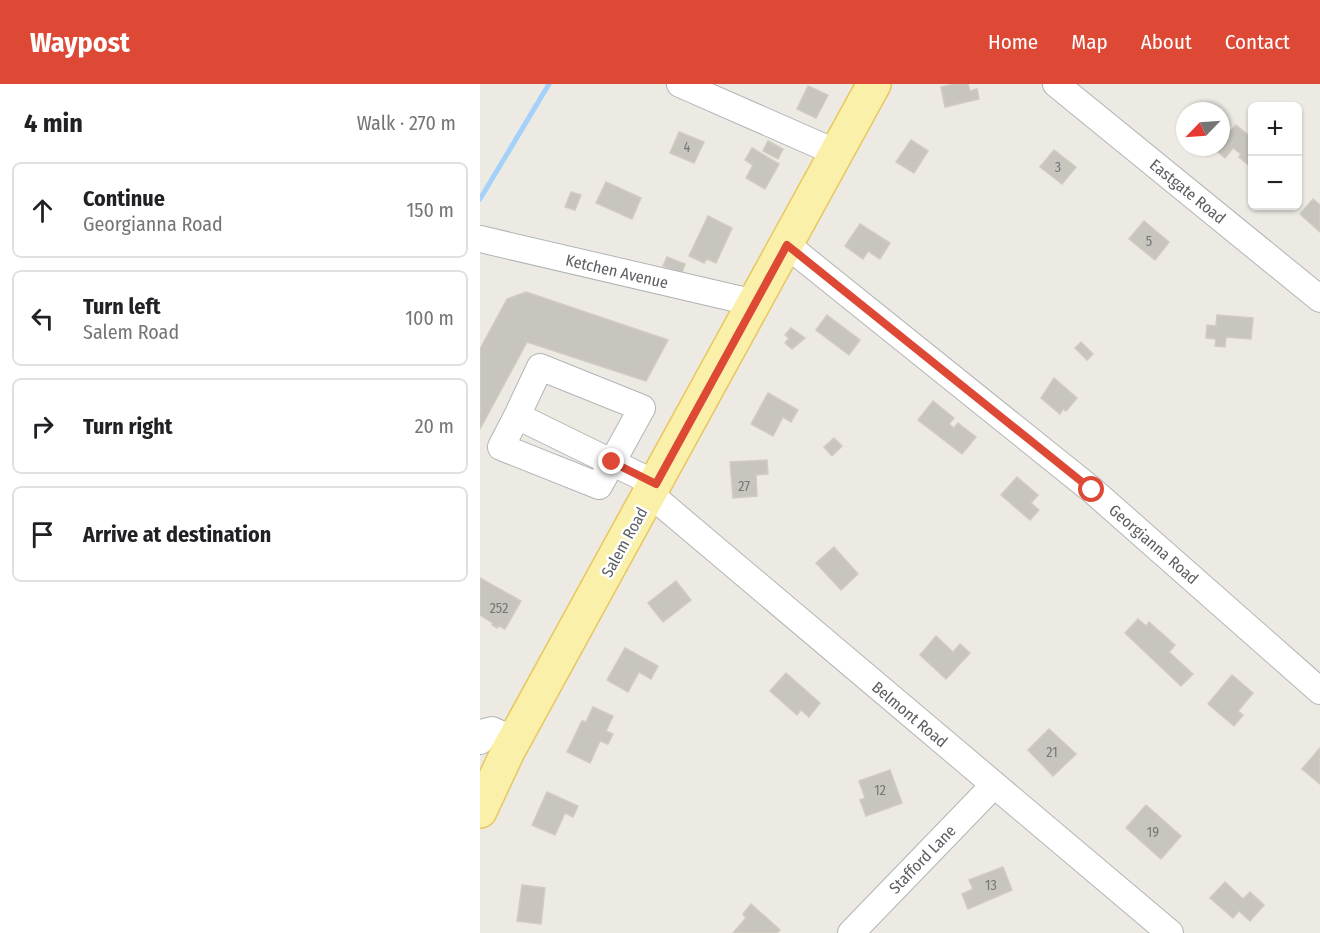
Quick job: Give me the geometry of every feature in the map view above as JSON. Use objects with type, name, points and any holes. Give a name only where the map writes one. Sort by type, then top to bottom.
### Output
[{"type":"main road","name":"Salem Road","points":[[480,811],[498,753],[653,489],[874,84]]},
{"type":"street","points":[[680,84],[837,153]]},
{"type":"street","name":"Eastgate Road","points":[[1056,84],[1320,298]]},
{"type":"street","name":"Ketchen Avenue","points":[[480,239],[755,303]]},
{"type":"street","name":"Georgianna Road","points":[[787,245],[1092,490],[1320,691]]},
{"type":"street","points":[[540,367],[642,408],[599,486],[501,447],[517,416],[540,367]]},
{"type":"street","name":"Belmont Road","points":[[517,416],[612,462],[653,489],[994,785],[1170,933]]},
{"type":"street","points":[[480,741],[484,732],[492,730],[498,753]]},
{"type":"street","name":"Stafford Lane","points":[[851,933],[994,785]]},
{"type":"building","points":[[968,84],[970,91],[977,89],[979,99],[945,107],[941,87]]},
{"type":"building","points":[[808,86],[828,95],[816,118],[797,109]]},
{"type":"building","points":[[1236,125],[1248,135],[1248,165],[1239,157],[1241,154],[1233,148],[1230,152],[1230,132]]},
{"type":"building","points":[[679,132],[704,142],[694,163],[670,153]]},
{"type":"building","points":[[911,140],[928,151],[914,173],[896,162]]},
{"type":"building","points":[[768,141],[783,149],[778,159],[763,151]]},
{"type":"building","points":[[752,148],[779,164],[765,189],[746,178],[753,165],[745,160]]},
{"type":"building","points":[[1054,150],[1076,167],[1062,184],[1040,167]]},
{"type":"building","points":[[606,182],[641,198],[632,219],[596,203]]},
{"type":"building","points":[[571,192],[581,195],[575,210],[565,207]]},
{"type":"building","points":[[1313,199],[1320,205],[1320,232],[1300,214]]},
{"type":"building","points":[[708,216],[732,228],[716,263],[707,259],[704,263],[689,256]]},
{"type":"building","points":[[1144,221],[1169,242],[1155,260],[1129,239]]},
{"type":"building","points":[[860,224],[890,243],[880,259],[868,251],[863,259],[845,246]]},
{"type":"building","points":[[667,257],[685,264],[682,273],[663,266]]},
{"type":"building","points":[[526,292],[668,340],[646,381],[527,342],[480,429],[480,349],[507,299]]},
{"type":"building","points":[[827,315],[860,340],[849,355],[816,330]]},
{"type":"building","points":[[1217,315],[1253,318],[1251,339],[1226,337],[1225,347],[1215,346],[1216,339],[1206,338],[1207,325],[1216,326]]},
{"type":"building","points":[[791,328],[805,338],[792,349],[785,343],[789,338],[785,335]]},
{"type":"building","points":[[1081,342],[1093,354],[1087,360],[1075,348]]},
{"type":"building","points":[[1054,378],[1077,398],[1066,411],[1063,409],[1060,414],[1041,398]]},
{"type":"building","points":[[768,393],[798,410],[791,422],[783,417],[773,436],[751,424]]},
{"type":"building","points":[[933,401],[954,418],[949,424],[954,428],[958,423],[976,437],[962,454],[918,420]]},
{"type":"building","points":[[834,438],[842,446],[832,456],[824,447]]},
{"type":"building","points":[[767,460],[768,474],[756,475],[757,496],[733,498],[730,462]]},
{"type":"building","points":[[1017,477],[1038,495],[1031,503],[1039,510],[1030,520],[1001,495]]},
{"type":"building","points":[[834,547],[858,574],[841,590],[816,563]]},
{"type":"building","points":[[480,578],[521,601],[505,629],[499,626],[497,628],[480,615]]},
{"type":"building","points":[[676,581],[691,600],[663,622],[648,603]]},
{"type":"building","points":[[1138,619],[1146,626],[1149,622],[1175,645],[1169,652],[1193,674],[1181,686],[1125,633]]},
{"type":"building","points":[[936,636],[953,652],[960,644],[970,653],[946,679],[920,655]]},
{"type":"building","points":[[625,648],[658,666],[651,679],[639,672],[628,692],[607,680]]},
{"type":"building","points":[[786,673],[820,703],[809,717],[801,710],[797,715],[770,691]]},
{"type":"building","points":[[1232,675],[1253,693],[1238,711],[1243,715],[1234,726],[1208,704]]},
{"type":"building","points":[[593,707],[613,716],[606,731],[613,734],[608,744],[600,741],[590,763],[567,752],[582,721],[586,722]]},
{"type":"building","points":[[1049,729],[1076,754],[1053,776],[1028,750]]},
{"type":"building","points":[[1320,748],[1320,784],[1302,769]]},
{"type":"building","points":[[890,770],[902,803],[866,816],[860,800],[865,798],[859,781]]},
{"type":"building","points":[[547,792],[578,806],[573,817],[565,813],[555,835],[532,825]]},
{"type":"building","points":[[1146,805],[1181,836],[1161,859],[1126,828]]},
{"type":"building","points":[[1003,867],[1012,890],[968,909],[962,894],[973,889],[969,880]]},
{"type":"building","points":[[1225,882],[1243,899],[1250,892],[1264,905],[1250,921],[1239,911],[1233,918],[1210,898]]},
{"type":"building","points":[[522,885],[545,888],[541,924],[517,921]]},
{"type":"building","points":[[751,904],[780,930],[777,933],[733,933],[746,918],[743,914]]},
{"type":"waterway","points":[[480,199],[549,84]]},
{"type":"route","points":[[612,462],[656,484],[787,245],[1092,490]]}]
